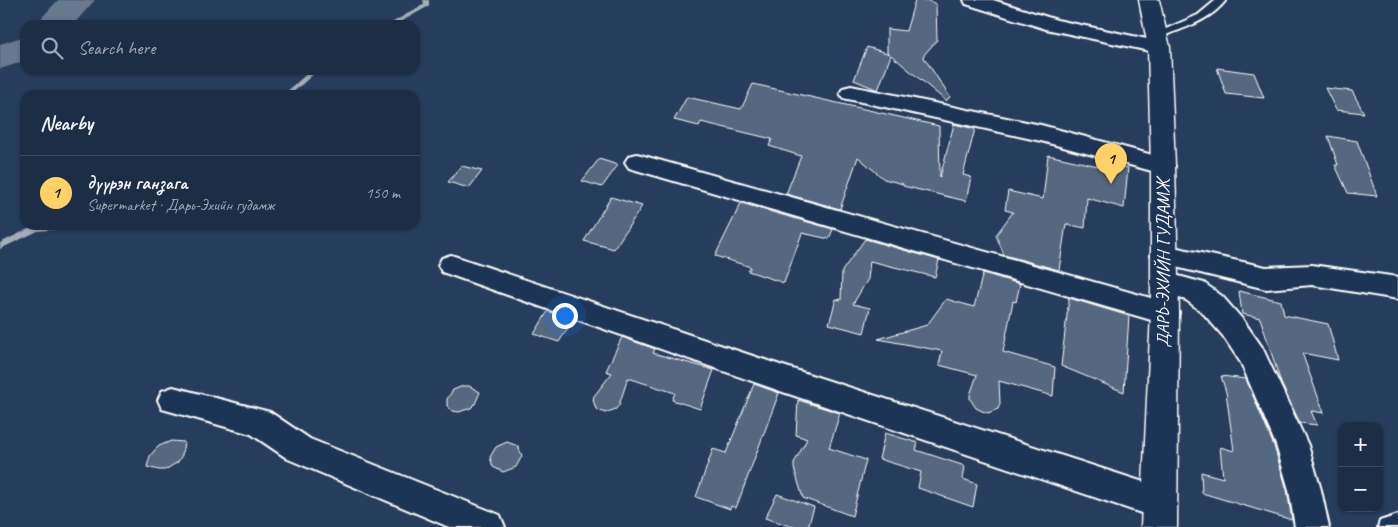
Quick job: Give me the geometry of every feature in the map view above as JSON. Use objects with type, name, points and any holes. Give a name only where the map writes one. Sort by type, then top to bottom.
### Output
[{"type":"main road","name":"ДАРЬ-ЭХИЙН ГУДАМЖ","points":[[1148,0],[1158,41],[1163,166],[1165,313],[1159,515]]},
{"type":"street","points":[[972,0],[1053,25],[1158,41]]},
{"type":"street","points":[[851,93],[1041,133],[1163,166]]},
{"type":"street","points":[[637,162],[1165,313]]},
{"type":"street","points":[[451,265],[780,378],[1159,515]]},
{"type":"street","points":[[1164,269],[1266,278],[1312,275],[1398,288]]},
{"type":"street","points":[[1164,269],[1212,304],[1233,328],[1252,356],[1292,444],[1305,490],[1312,527]]},
{"type":"street","points":[[173,400],[259,422],[299,449],[384,482],[488,527]]},
{"type":"lane","points":[[1158,41],[1197,19],[1215,7],[1221,0]]},
{"type":"lane","points":[[1386,527],[1398,523]]},
{"type":"building","points":[[915,0],[926,0],[936,4],[937,40],[923,56],[950,97],[946,101],[891,55],[878,90],[854,80],[867,47],[890,54],[887,52],[887,29],[906,31]]},
{"type":"building","points":[[1217,68],[1254,73],[1264,98],[1226,94]]},
{"type":"building","points":[[753,84],[939,126],[940,177],[954,124],[975,129],[963,175],[971,177],[966,201],[903,186],[903,184],[884,179],[858,157],[840,209],[786,194],[801,156],[769,146],[772,139],[701,122],[699,126],[674,120],[687,97],[741,109]]},
{"type":"building","points":[[1325,88],[1352,91],[1364,113],[1336,110]]},
{"type":"building","points":[[1328,136],[1357,141],[1377,196],[1348,193],[1335,165],[1338,165]]},
{"type":"building","points":[[1048,155],[1098,166],[1099,161],[1128,168],[1124,208],[1087,198],[1085,228],[1066,224],[1059,270],[1004,255],[996,235],[1013,212],[1005,210],[1008,191],[1043,199]]},
{"type":"building","points":[[599,159],[618,165],[602,187],[582,181]]},
{"type":"building","points":[[462,166],[482,171],[469,188],[448,182]]},
{"type":"building","points":[[611,197],[642,206],[614,249],[584,241]]},
{"type":"building","points":[[741,203],[833,229],[829,239],[802,233],[784,283],[748,271],[751,267],[715,256]]},
{"type":"building","points":[[865,239],[939,260],[935,277],[870,261],[868,279],[853,304],[870,308],[864,333],[829,324],[836,299],[841,300],[842,271]]},
{"type":"building","points":[[983,273],[1020,284],[1016,302],[1013,301],[1003,352],[1055,367],[1053,396],[999,381],[1000,404],[998,409],[988,413],[976,408],[970,399],[977,375],[939,365],[942,351],[878,339],[927,325],[946,299],[974,307]]},
{"type":"building","points":[[1239,291],[1281,301],[1284,315],[1328,324],[1338,360],[1302,353],[1324,413],[1311,411],[1317,425],[1300,423],[1281,383],[1260,318],[1242,314]]},
{"type":"building","points":[[1069,298],[1129,316],[1124,392],[1061,366]]},
{"type":"building","points":[[548,311],[573,320],[559,342],[534,334]]},
{"type":"building","points":[[622,337],[655,349],[653,353],[714,370],[700,409],[672,400],[675,393],[628,378],[616,409],[605,413],[596,409],[593,400],[594,396],[612,373],[606,371]]},
{"type":"building","points":[[1221,376],[1246,379],[1274,446],[1287,490],[1292,520],[1202,493],[1201,472],[1223,478],[1220,447],[1234,451],[1226,392]]},
{"type":"building","points":[[754,384],[779,393],[736,508],[731,506],[730,509],[696,497],[713,449],[726,453]]},
{"type":"building","points":[[469,386],[480,392],[475,404],[471,408],[459,412],[453,411],[447,406],[447,399],[453,390]]},
{"type":"building","points":[[798,400],[840,413],[829,448],[866,460],[852,516],[803,498],[794,468],[794,463],[807,439],[796,435]]},
{"type":"building","points":[[885,433],[918,443],[916,450],[965,466],[963,479],[977,484],[973,507],[918,488],[921,472],[879,459]]},
{"type":"building","points":[[171,441],[184,442],[182,455],[178,462],[165,470],[147,467],[150,456],[154,451],[159,446]]},
{"type":"building","points":[[507,442],[518,446],[522,456],[516,467],[503,472],[493,467],[490,457],[496,447]]},
{"type":"building","points":[[777,494],[814,507],[808,527],[793,527],[765,518]]},
{"type":"waterway","points":[[58,20],[78,0]]},
{"type":"waterway","points":[[400,20],[427,5],[426,0]]},
{"type":"waterway","points":[[0,58],[20,49]]},
{"type":"waterway","points":[[292,90],[309,75]]},
{"type":"waterway","points":[[0,246],[33,230]]},
{"type":"place","name":"дүүрэн ганзага","points":[[1111,184]]}]
